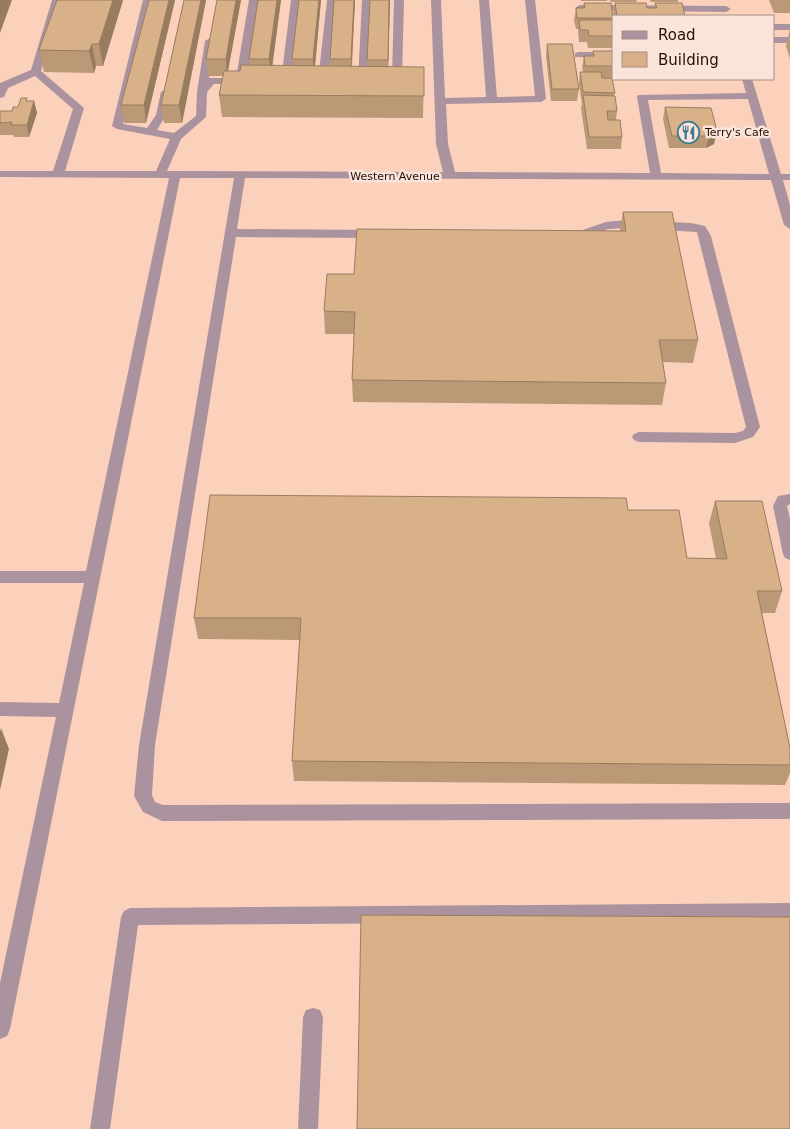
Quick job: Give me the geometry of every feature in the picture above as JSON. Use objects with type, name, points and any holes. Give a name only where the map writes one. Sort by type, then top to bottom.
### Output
[{"type":"street","points":[[36,72],[57,0]]},
{"type":"street","points":[[148,0],[117,126],[176,137]]},
{"type":"street","points":[[202,92],[211,81],[246,81],[254,0]]},
{"type":"street","points":[[286,81],[296,0]]},
{"type":"street","points":[[323,81],[332,0]]},
{"type":"street","points":[[367,0],[366,81],[398,79],[399,0]]},
{"type":"street","points":[[436,0],[442,144],[450,176]]},
{"type":"street","points":[[484,0],[492,100]]},
{"type":"street","points":[[440,101],[541,99],[530,0]]},
{"type":"street","points":[[580,8],[726,8]]},
{"type":"street","points":[[775,27],[790,27]]},
{"type":"street","points":[[0,1029],[93,577],[167,175],[176,137],[201,117],[205,66],[212,28]]},
{"type":"street","points":[[775,40],[790,40]]},
{"type":"street","points":[[579,55],[612,55]]},
{"type":"street","points":[[0,95],[3,86],[36,72]]},
{"type":"street","points":[[36,72],[79,108],[58,174]]},
{"type":"street","points":[[747,80],[790,225]]},
{"type":"street","points":[[150,132],[161,115],[168,86]]},
{"type":"street","points":[[656,176],[642,97],[752,96]]},
{"type":"street","name":"Western Avenue","points":[[0,174],[790,177]]},
{"type":"street","points":[[240,175],[147,745],[143,796],[149,808],[162,813],[790,811]]},
{"type":"street","points":[[558,236],[578,237],[606,226],[627,224],[691,227],[700,229],[705,236],[753,426],[748,434],[735,438],[638,438]]},
{"type":"street","points":[[231,233],[390,234]]},
{"type":"street","points":[[790,499],[783,500],[780,506],[790,554]]},
{"type":"street","points":[[0,577],[93,577]]},
{"type":"street","points":[[0,709],[65,710]]},
{"type":"street","points":[[100,1129],[130,917],[790,912]]},
{"type":"street","points":[[308,1129],[313,1017]]},
{"type":"building","points":[[57,0],[113,0],[99,44],[92,44],[89,51],[39,50]]},
{"type":"building","points":[[149,0],[169,0],[144,105],[121,105]]},
{"type":"building","points":[[184,0],[201,0],[179,105],[161,105]]},
{"type":"building","points":[[217,0],[236,0],[226,59],[206,59]]},
{"type":"building","points":[[258,0],[277,0],[269,59],[249,59]]},
{"type":"building","points":[[299,0],[319,0],[313,59],[292,59]]},
{"type":"building","points":[[334,0],[354,0],[351,59],[330,59]]},
{"type":"building","points":[[370,0],[389,0],[388,60],[367,60]]},
{"type":"building","points":[[584,3],[611,3],[612,18],[577,18],[576,8],[585,8]]},
{"type":"building","points":[[615,3],[646,3],[647,8],[657,8],[655,3],[682,3],[685,15],[617,15]]},
{"type":"building","points":[[579,20],[612,20],[612,36],[589,36],[588,30],[580,30]]},
{"type":"building","points":[[547,44],[572,44],[579,89],[552,89]]},
{"type":"building","points":[[593,51],[612,51],[612,66],[585,66],[584,56],[594,56]]},
{"type":"building","points":[[241,65],[424,67],[424,96],[219,95],[224,71],[240,71]]},
{"type":"building","points":[[580,72],[601,72],[602,78],[612,78],[615,93],[583,92]]},
{"type":"building","points":[[583,95],[615,96],[617,111],[607,111],[608,120],[620,120],[622,137],[589,137]]},
{"type":"building","points":[[21,98],[27,98],[26,101],[34,101],[27,125],[11,125],[12,122],[0,123],[0,111],[12,111],[13,107],[18,107]]},
{"type":"building","points":[[665,107],[711,108],[717,131],[709,136],[672,136]]},
{"type":"building","points":[[623,212],[672,212],[698,340],[659,340],[666,383],[352,380],[355,312],[324,311],[327,274],[354,274],[357,229],[626,231]]},
{"type":"building","points":[[210,495],[626,498],[628,510],[679,510],[687,558],[727,559],[715,501],[762,501],[782,591],[757,591],[790,748],[790,765],[292,761],[301,618],[194,618]]},
{"type":"building","points":[[361,915],[790,917],[790,1129],[357,1129]]},
{"type":"place","name":"Terry's Cafe","points":[[689,132]]}]
